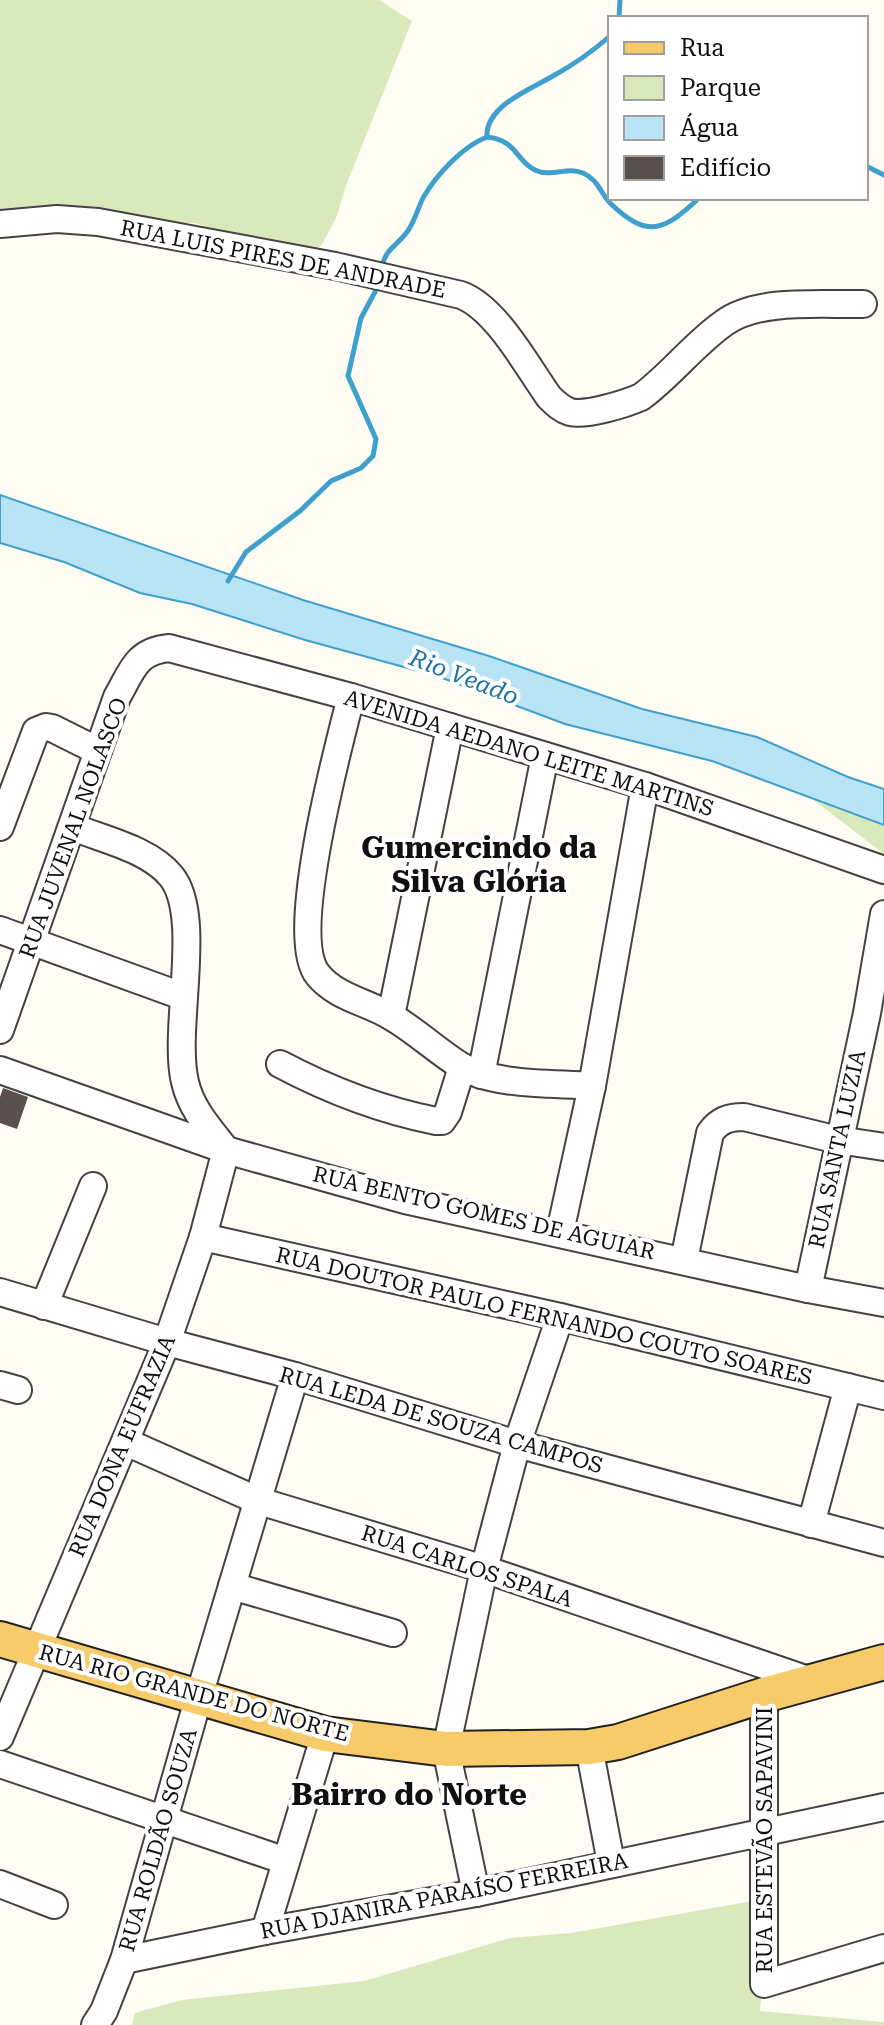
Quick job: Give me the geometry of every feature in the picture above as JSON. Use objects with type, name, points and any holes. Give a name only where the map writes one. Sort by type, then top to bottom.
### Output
[{"type":"main road","name":"RUA RIO GRANDE DO NORTE","points":[[0,1639],[325,1734],[446,1749],[589,1747],[630,1738],[764,1695],[884,1662]]},
{"type":"street","name":"RUA LUIS PIRES DE ANDRADE","points":[[0,224],[57,219],[98,222],[335,266],[471,298],[487,313],[549,397],[560,408],[573,413],[641,397],[724,323],[741,313],[777,307],[863,304]]},
{"type":"street","name":"AVENIDA AEDANO LEITE MARTINS","points":[[169,648],[351,697],[645,786],[884,870]]},
{"type":"street","name":"RUA JUVENAL NOLASCO","points":[[0,1030],[117,697],[138,660],[146,653],[169,648]]},
{"type":"street","points":[[351,697],[327,791],[307,928],[310,961],[318,975],[332,987],[391,1016],[472,1071],[592,1086]]},
{"type":"street","points":[[391,1016],[450,727]]},
{"type":"street","points":[[0,827],[36,731],[52,728],[98,751]]},
{"type":"street","points":[[280,1064],[319,1085],[351,1097],[442,1121],[472,1071],[545,756]]},
{"type":"street","points":[[560,1232],[592,1086],[645,786]]},
{"type":"street","points":[[73,827],[141,854],[173,878],[182,903],[185,927],[182,996],[184,1082],[194,1109],[226,1150]]},
{"type":"street","name":"RUA SANTA LUZIA","points":[[808,1289],[838,1140],[875,1015],[884,914]]},
{"type":"street","points":[[0,930],[182,996]]},
{"type":"street","name":"RUA BENTO GOMES DE AGUIAR","points":[[0,1070],[226,1150],[405,1200],[884,1303]]},
{"type":"street","points":[[684,1260],[710,1133],[715,1126],[731,1117],[744,1117],[838,1140],[884,1147]]},
{"type":"street","name":"RUA DONA EUFRAZIA","points":[[0,1737],[167,1342],[203,1237],[226,1150]]},
{"type":"street","points":[[44,1306],[93,1186]]},
{"type":"street","name":"RUA DOUTOR PAULO FERNANDO COUTO SOARES","points":[[203,1237],[560,1317],[884,1396]]},
{"type":"street","name":"RUA LEDA DE SOUZA CAMPOS","points":[[0,1292],[295,1376],[517,1444],[884,1543]]},
{"type":"street","points":[[476,1893],[446,1749],[484,1569],[517,1444],[560,1317]]},
{"type":"street","name":"RUA ROLDÃO SOUZA","points":[[95,2025],[104,2011],[124,1960],[295,1376]]},
{"type":"street","points":[[811,1524],[848,1387]]},
{"type":"street","name":"RUA CARLOS SPALA","points":[[126,1442],[259,1501],[484,1569],[811,1681]]},
{"type":"street","points":[[232,1586],[393,1633]]},
{"type":"street","name":"RUA ESTEVÃO SAPAVINI","points":[[764,1695],[764,1984],[884,1948]]},
{"type":"street","points":[[265,1931],[325,1734]]},
{"type":"street","points":[[589,1747],[611,1863]]},
{"type":"street","points":[[0,1764],[286,1861]]},
{"type":"street","name":"RUA DJANIRA PARAÍSO FERREIRA","points":[[124,1960],[476,1893],[884,1807]]},
{"type":"street","points":[[0,1884],[54,1905]]},
{"type":"green space","points":[[0,0],[379,0],[412,21],[336,218],[321,246],[302,256],[257,251],[195,223],[173,223],[143,229],[0,229]]},
{"type":"green space","points":[[811,798],[884,825],[884,858],[879,850]]},
{"type":"green space","points":[[770,1898],[760,2011],[884,2022],[884,2025],[132,2025],[135,2013],[182,2000],[364,1981],[510,1938],[571,1933]]},
{"type":"water","name":"Rio Veado","points":[[0,495],[303,600],[489,656],[642,709],[757,737],[848,777],[884,789],[884,825],[712,761],[565,724],[437,676],[305,640],[192,604],[140,593],[64,562],[0,543]]},
{"type":"building","points":[[3,1088],[28,1097],[17,1129],[0,1123]]},
{"type":"waterway","points":[[619,16],[620,0]]},
{"type":"waterway","points":[[487,137],[488,126],[501,108],[608,38]]},
{"type":"waterway","points":[[382,267],[389,252],[409,228],[435,180],[460,154],[487,137],[510,146],[535,170],[583,173],[596,183],[608,200]]},
{"type":"waterway","points":[[868,167],[884,175]]},
{"type":"waterway","points":[[608,200],[624,215],[646,226],[666,224],[697,200]]},
{"type":"waterway","points":[[228,581],[246,552],[300,511],[331,481],[361,468],[373,456],[376,439],[348,376],[361,318],[375,292]]},
{"type":"district","name":"Gumercindo da Silva Glória","points":[[479,864]]},
{"type":"district","name":"Bairro do Norte","points":[[409,1794]]}]
